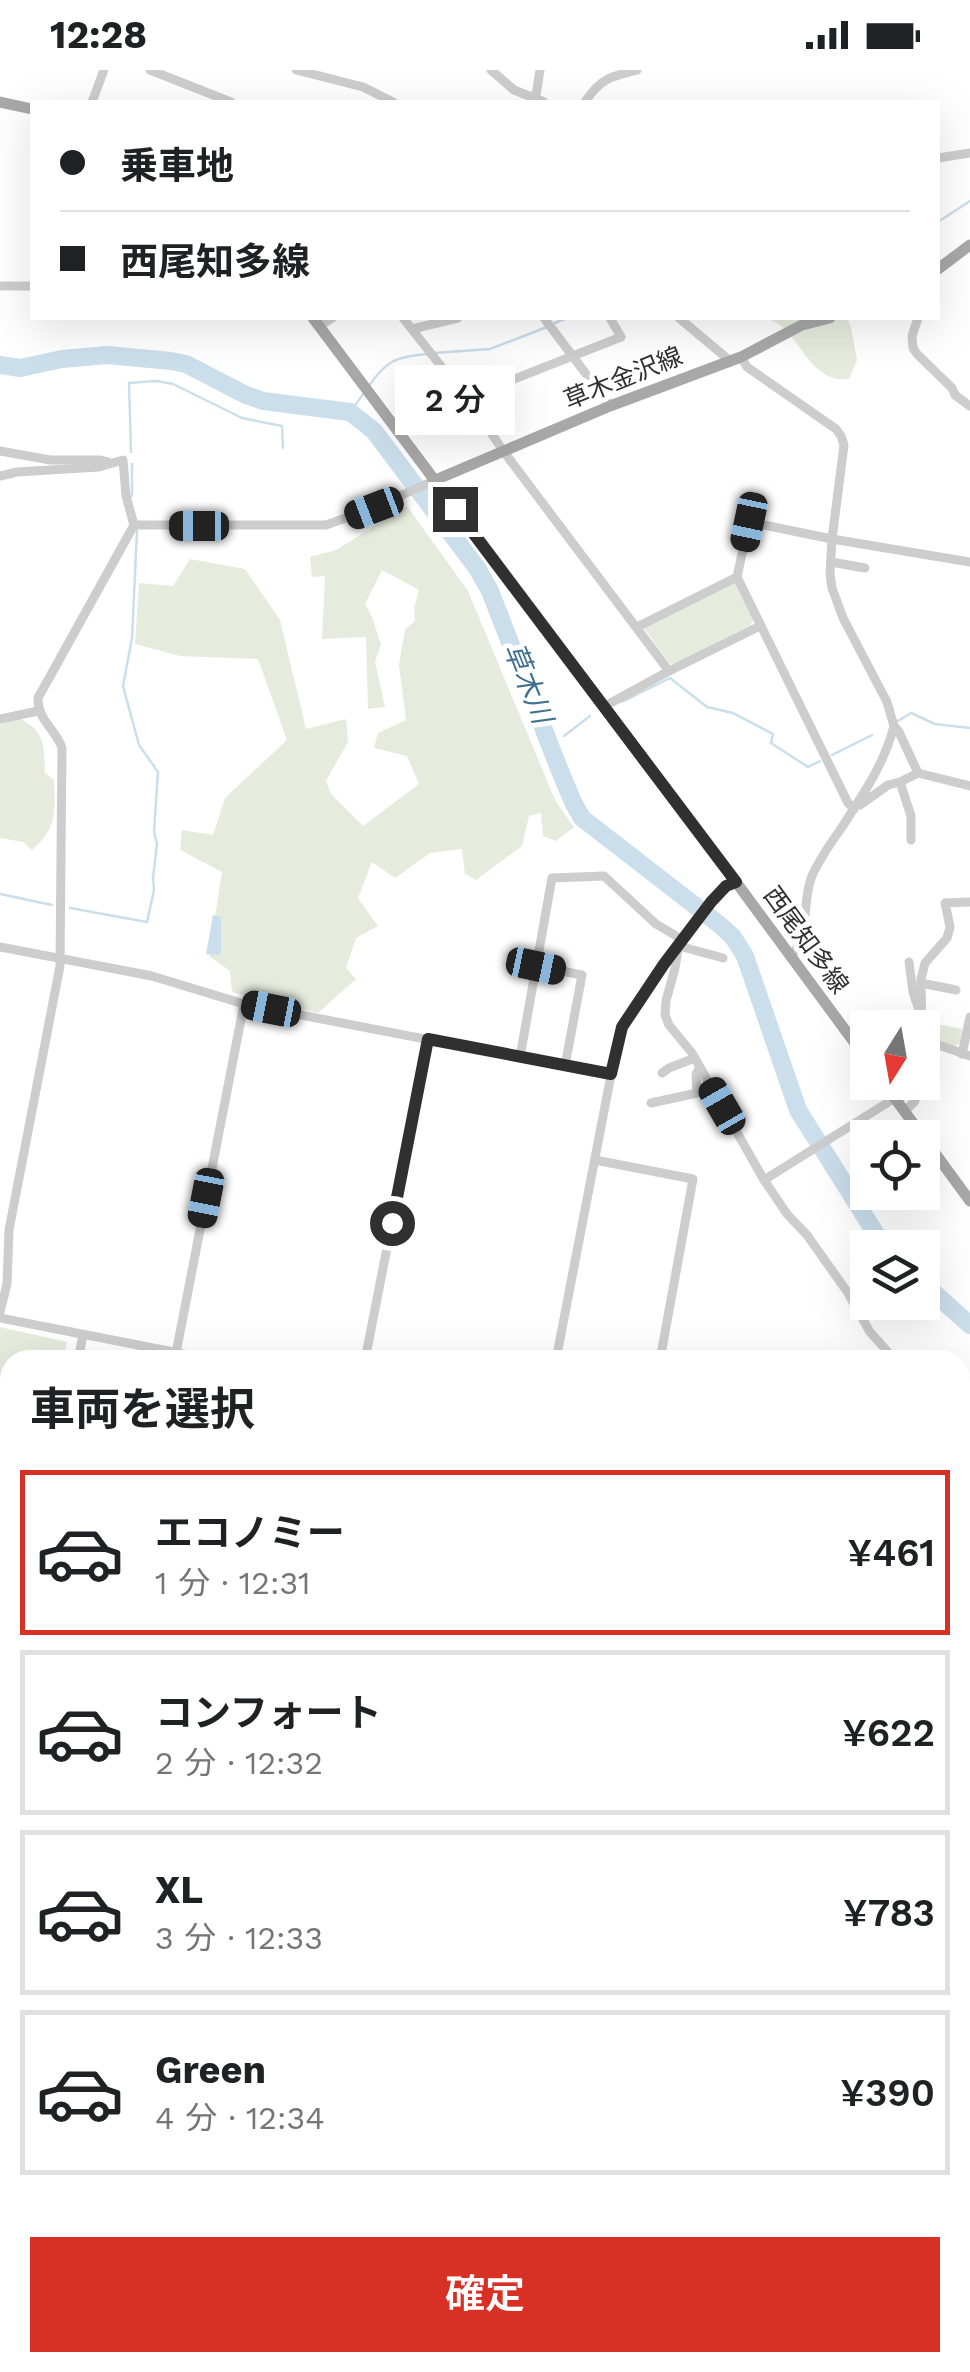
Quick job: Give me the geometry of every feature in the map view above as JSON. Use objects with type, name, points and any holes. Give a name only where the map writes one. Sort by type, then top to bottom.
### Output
[{"type":"main road","points":[[0,102],[30,109]]},
{"type":"main road","points":[[940,267],[968,252]]},
{"type":"main road","name":"草木金沢線","points":[[428,482],[823,320]]},
{"type":"main road","name":"西尾知多線","points":[[316,322],[370,393],[428,482],[606,706],[850,1037]]},
{"type":"main road","points":[[896,1100],[969,1197]]},
{"type":"street","points":[[93,100],[104,70]]},
{"type":"street","points":[[150,70],[226,100]]},
{"type":"street","points":[[176,81],[180,70]]},
{"type":"street","points":[[491,70],[514,90],[534,100]]},
{"type":"street","points":[[538,100],[540,70]]},
{"type":"street","points":[[586,100],[609,77],[637,70]]},
{"type":"street","points":[[301,71],[363,88],[389,100]]},
{"type":"street","points":[[940,158],[970,154]]},
{"type":"street","points":[[0,286],[30,286]]},
{"type":"street","points":[[404,320],[668,671]]},
{"type":"street","points":[[412,330],[450,320]]},
{"type":"street","points":[[546,320],[610,406]]},
{"type":"street","points":[[466,398],[621,337],[611,320]]},
{"type":"street","points":[[682,320],[841,436],[844,451],[832,539],[832,588],[840,613],[887,702],[894,726],[918,773]]},
{"type":"street","points":[[917,320],[912,336],[917,354],[952,388],[954,395],[970,406]]},
{"type":"street","points":[[0,451],[50,460],[110,462]]},
{"type":"street","points":[[0,476],[99,467],[123,460],[126,496],[134,525],[40,691],[38,711],[62,748],[60,959],[8,1230],[7,1284],[0,1315],[160,1350]]},
{"type":"street","points":[[134,525],[326,525],[428,482]]},
{"type":"street","points":[[970,562],[749,522],[737,577],[848,804],[862,805],[883,788],[918,773],[970,786]]},
{"type":"street","points":[[832,562],[864,568]]},
{"type":"street","points":[[637,627],[737,577]]},
{"type":"street","points":[[606,706],[760,626]]},
{"type":"street","points":[[0,719],[38,711]]},
{"type":"street","points":[[790,957],[802,936],[806,892],[814,871],[883,760],[894,726]]},
{"type":"street","points":[[900,782],[911,816],[912,840]]},
{"type":"street","points":[[520,1057],[552,878],[604,876],[680,944],[723,958]]},
{"type":"street","points":[[558,1350],[622,1027],[711,902],[726,886],[736,882]]},
{"type":"street","points":[[923,1010],[921,983],[925,963],[947,938],[950,928],[945,903],[969,898]]},
{"type":"street","points":[[680,944],[666,1001],[670,1025],[697,1063],[764,1180],[886,1350]]},
{"type":"street","points":[[0,947],[152,976],[244,1004],[611,1074]]},
{"type":"street","points":[[909,962],[920,1010]]},
{"type":"street","points":[[536,966],[582,975],[565,1066]]},
{"type":"street","points":[[921,983],[956,990]]},
{"type":"street","points":[[177,1350],[244,1004]]},
{"type":"street","points":[[940,1044],[966,1055],[970,1017]]},
{"type":"street","points":[[367,1350],[428,1039]]},
{"type":"street","points":[[662,1073],[697,1063]]},
{"type":"street","points":[[652,1103],[697,1093],[697,1063]]},
{"type":"street","points":[[764,1180],[892,1100]]},
{"type":"street","points":[[904,1112],[915,1100]]},
{"type":"street","points":[[595,1160],[694,1179],[662,1350]]},
{"type":"street","points":[[80,1350],[83,1335]]},
{"type":"shaded area","points":[[770,320],[848,320],[857,360],[849,379],[837,379],[818,369],[779,325]]},
{"type":"shaded area","points":[[407,506],[468,591],[556,802],[574,827],[556,841],[543,836],[541,813],[529,816],[522,846],[476,880],[465,874],[462,849],[430,853],[395,878],[372,862],[358,898],[378,926],[356,938],[346,968],[356,979],[318,1013],[232,992],[230,971],[209,956],[222,872],[180,850],[182,830],[213,835],[225,798],[287,740],[258,659],[180,656],[135,644],[139,583],[173,586],[190,559],[245,569],[280,620],[306,729],[346,719],[348,742],[326,781],[331,794],[363,826],[419,784],[407,756],[374,748],[378,733],[406,720],[399,665],[405,629],[415,621],[419,590],[382,570],[365,604],[381,645],[375,661],[385,707],[368,709],[366,637],[322,639],[325,576],[312,577],[310,557],[336,550]]},
{"type":"shaded area","points":[[734,581],[753,619],[751,625],[674,664],[669,663],[643,627]]},
{"type":"shaded area","points":[[19,718],[39,734],[45,773],[54,780],[51,826],[32,850],[23,842],[0,838],[0,724]]},
{"type":"shaded area","points":[[940,1025],[962,1029],[960,1043],[954,1046],[940,1040]]},
{"type":"shaded area","points":[[0,1327],[67,1342],[65,1350],[0,1350]]},
{"type":"water","points":[[213,915],[221,917],[219,955],[206,954]]},
{"type":"waterway","points":[[940,221],[970,201]]},
{"type":"waterway","points":[[555,323],[562,320]]},
{"type":"waterway","points":[[435,353],[490,349],[547,327]]},
{"type":"waterway","points":[[368,387],[393,362],[427,354]]},
{"type":"waterway","name":"草木川","points":[[0,365],[20,368],[107,355],[171,361],[186,364],[263,401],[350,412],[374,431],[490,591],[582,818],[720,925],[745,956],[798,1110],[873,1230]]},
{"type":"waterway","points":[[131,452],[129,383],[156,381],[173,384],[242,418],[282,426],[283,448]]},
{"type":"waterway","points":[[350,412],[364,393]]},
{"type":"waterway","points":[[132,464],[132,496]]},
{"type":"waterway","points":[[70,908],[147,922],[154,890],[158,772],[139,745],[123,686],[132,638],[137,530]]},
{"type":"waterway","points":[[622,702],[670,678],[707,707],[733,713],[773,734],[771,743],[808,767],[820,761]]},
{"type":"waterway","points":[[898,721],[911,713],[935,724],[970,728]]},
{"type":"waterway","points":[[564,736],[590,716]]},
{"type":"waterway","points":[[832,755],[872,735]]},
{"type":"waterway","points":[[0,894],[52,905]]},
{"type":"waterway","name":"草木川","points":[[940,1298],[970,1325]]},
{"type":"route","points":[[392,1223],[428,1039],[611,1074],[622,1027],[711,902],[726,886],[736,882],[455,509]]}]
